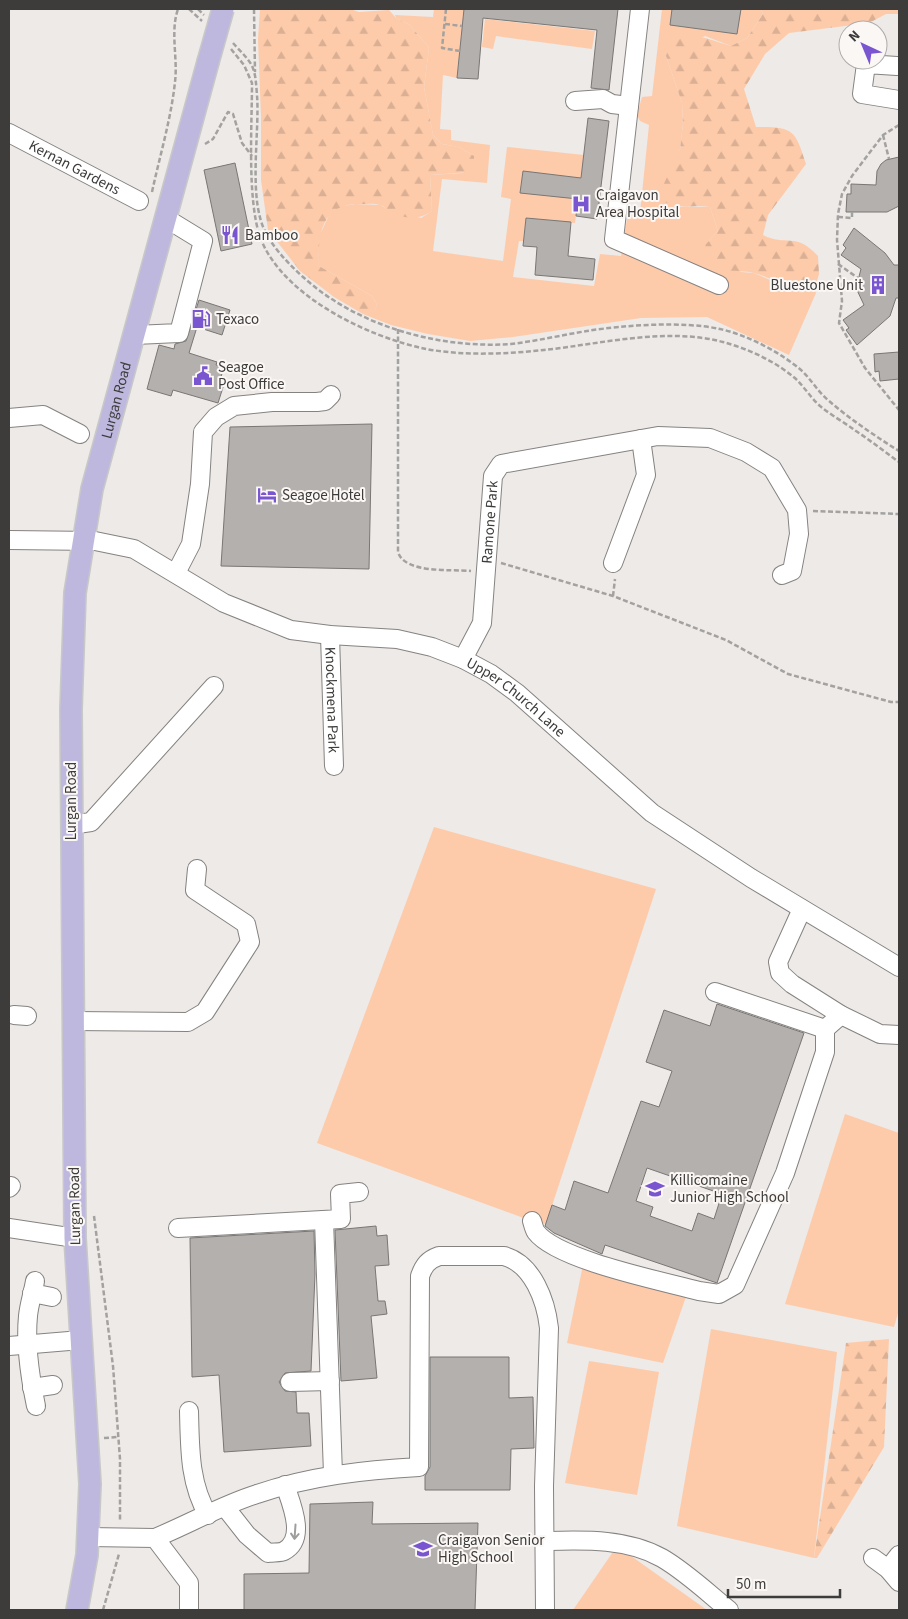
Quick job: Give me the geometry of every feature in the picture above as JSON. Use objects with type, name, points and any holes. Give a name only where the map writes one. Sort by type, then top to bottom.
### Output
[{"type":"main road","name":"Lurgan Road","points":[[78,1610],[88,1537],[90,1484],[75,1238],[71,825],[72,633],[82,541],[97,468],[167,219],[208,62],[215,13]]},
{"type":"street","points":[[640,9],[621,105],[614,239],[719,284]]},
{"type":"street","points":[[897,66],[866,64],[862,94],[899,100]]},
{"type":"street","points":[[580,102],[602,108],[621,105]]},
{"type":"street","name":"Kernan Gardens","points":[[9,133],[145,198]]},
{"type":"street","points":[[135,335],[179,333],[203,240],[167,219]]},
{"type":"street","points":[[176,572],[192,544],[200,484],[202,432],[216,417],[234,406],[272,402],[317,402],[325,401],[331,395]]},
{"type":"street","points":[[9,418],[43,415],[80,434]]},
{"type":"street","name":"Ramone Park","points":[[463,659],[482,623],[493,476],[502,464],[658,436],[710,438],[746,452],[772,468],[797,510],[799,534],[792,571],[782,575]]},
{"type":"street","points":[[613,563],[646,474],[641,439]]},
{"type":"street","name":"Upper Church Lane","points":[[9,540],[82,541],[110,543],[134,548],[224,603],[257,618],[291,630],[330,635],[397,639],[432,647],[463,659],[491,674],[517,693],[652,813],[802,909],[899,967]]},
{"type":"street","name":"Knockmena Park","points":[[330,635],[334,766]]},
{"type":"street","points":[[71,825],[90,822],[214,686]]},
{"type":"street","points":[[73,1021],[188,1022],[205,1012],[250,942],[246,924],[194,890],[197,869]]},
{"type":"street","points":[[802,909],[778,962],[780,973],[792,984],[841,1015],[880,1034],[899,1035]]},
{"type":"street","points":[[714,992],[825,1029]]},
{"type":"street","points":[[532,1221],[535,1231],[546,1241],[573,1257],[699,1291],[719,1294],[735,1285],[785,1173],[825,1052],[825,1029],[841,1015]]},
{"type":"street","points":[[178,1228],[341,1219],[340,1194],[359,1192]]},
{"type":"street","points":[[324,1220],[333,1474]]},
{"type":"street","points":[[9,1228],[75,1238]]},
{"type":"street","points":[[88,1537],[155,1538],[226,1507],[285,1485],[333,1474],[419,1467],[420,1276],[424,1266],[430,1259],[439,1256],[504,1256],[514,1259],[523,1265],[540,1292],[548,1318],[544,1541],[545,1610]]},
{"type":"street","points":[[36,1406],[32,1388],[28,1345],[28,1316],[34,1287],[52,1297]]},
{"type":"street","points":[[9,1346],[81,1340]]},
{"type":"street","points":[[290,1382],[330,1381]]},
{"type":"street","points":[[32,1388],[53,1385]]},
{"type":"street","points":[[189,1411],[190,1451],[196,1492],[208,1515]]},
{"type":"street","points":[[226,1507],[247,1535],[268,1553],[284,1551],[294,1542],[296,1529],[285,1485]]},
{"type":"street","points":[[155,1538],[189,1583],[189,1610]]},
{"type":"street","points":[[544,1541],[574,1540],[631,1545],[662,1558],[729,1610]]},
{"type":"street","points":[[874,1558],[896,1571]]},
{"type":"path","points":[[145,198],[173,98],[176,79],[176,20],[178,9]]},
{"type":"path","points":[[189,9],[204,23]]},
{"type":"path","points":[[198,9],[215,13]]},
{"type":"path","points":[[254,9],[255,76],[258,107],[254,157],[261,218],[266,234],[288,263],[306,279],[343,306],[361,316],[398,329],[451,342],[473,344],[510,344],[618,328],[698,325],[723,330],[788,361],[808,377],[829,401],[899,451]]},
{"type":"path","points":[[446,9],[442,48],[460,51]]},
{"type":"path","points":[[445,24],[462,26]]},
{"type":"path","points":[[232,42],[252,64],[255,76],[252,83]]},
{"type":"path","points":[[225,44],[244,64],[252,83],[254,210],[261,238],[279,269],[296,287],[336,314],[362,328],[425,349],[475,353],[545,350],[620,339],[696,337],[723,342],[760,356],[782,368],[800,382],[820,406],[899,462]]},
{"type":"path","points":[[202,146],[213,139],[228,112],[233,114],[242,143],[254,157]]},
{"type":"path","points":[[899,124],[883,135],[852,176],[842,194],[838,217],[838,264],[842,301],[839,323],[865,368],[899,410]]},
{"type":"path","points":[[883,135],[889,159]]},
{"type":"path","points":[[838,217],[852,218],[852,212]]},
{"type":"path","points":[[838,264],[858,278]]},
{"type":"path","points":[[398,329],[397,538],[400,558],[405,564],[415,567],[487,565],[613,596],[726,640],[788,674],[892,702],[899,702]]},
{"type":"path","points":[[797,510],[899,514]]},
{"type":"path","points":[[94,1210],[113,1366],[120,1459],[119,1552],[103,1610]]},
{"type":"green space","points":[[260,9],[350,9],[359,12],[389,10],[396,18],[410,25],[429,48],[424,87],[433,135],[442,144],[459,147],[474,156],[471,172],[430,175],[432,211],[427,214],[411,218],[395,214],[378,204],[368,204],[348,205],[337,209],[330,215],[321,232],[319,266],[372,296],[377,305],[374,313],[363,314],[334,297],[300,271],[268,230],[261,180],[258,39]]},
{"type":"green space","points":[[434,9],[464,9],[457,78],[443,75],[440,129],[451,130],[451,140],[490,145],[487,183],[442,179],[433,251],[503,261],[511,199],[501,197],[507,147],[584,155],[575,223],[526,218],[523,241],[519,241],[513,277],[594,286],[600,254],[621,256],[628,213],[640,213],[649,125],[640,121],[637,115],[642,97],[652,96],[662,9],[761,9],[763,14],[747,38],[731,46],[705,36],[666,56],[682,103],[683,124],[680,149],[673,169],[674,207],[710,207],[718,231],[706,244],[741,272],[754,273],[801,293],[815,288],[816,293],[789,355],[707,317],[641,318],[513,337],[470,341],[391,325],[363,314],[374,312],[377,305],[372,296],[319,266],[318,239],[329,215],[337,207],[355,204],[381,205],[388,210],[421,218],[432,211],[430,175],[463,173],[474,156],[459,147],[442,144],[433,135],[424,87],[429,48],[410,25],[396,18],[395,15],[433,17]]},
{"type":"green space","points":[[761,9],[899,9],[899,14],[886,14],[875,20],[838,20],[838,27],[789,33],[765,54],[744,89],[756,127],[785,129],[791,132],[799,143],[806,164],[768,215],[763,235],[778,240],[803,244],[818,256],[819,274],[815,288],[801,293],[754,273],[726,270],[716,266],[703,253],[706,244],[718,231],[710,207],[680,207],[663,201],[662,188],[680,149],[683,124],[682,103],[666,56],[671,41],[694,36],[731,46],[747,38],[763,14]]},
{"type":"green space","points":[[485,19],[595,31],[592,49],[496,36],[493,49],[482,47]]},
{"type":"green space","points":[[434,827],[656,889],[546,1224],[532,1221],[317,1143]]},
{"type":"green space","points":[[845,1114],[899,1133],[899,1310],[894,1327],[785,1304]]},
{"type":"green space","points":[[584,1260],[689,1288],[663,1363],[567,1343]]},
{"type":"green space","points":[[711,1329],[837,1352],[814,1558],[677,1526]]},
{"type":"green space","points":[[889,1339],[884,1447],[817,1558],[814,1558],[846,1343]]},
{"type":"green space","points":[[589,1361],[659,1372],[637,1495],[565,1483]]},
{"type":"green space","points":[[617,1546],[707,1610],[573,1610]]},
{"type":"building","points":[[464,9],[618,9],[609,90],[591,88],[597,30],[483,18],[478,79],[457,78]]},
{"type":"building","points":[[672,9],[741,9],[737,34],[670,25]]},
{"type":"building","points":[[588,118],[609,121],[597,219],[576,216],[578,199],[520,193],[523,171],[581,178]]},
{"type":"building","points":[[899,157],[899,206],[887,212],[846,212],[847,194],[851,194],[851,184],[876,185],[877,171],[881,164],[886,160]]},
{"type":"building","points":[[235,163],[252,244],[221,251],[204,170]]},
{"type":"building","points":[[526,218],[571,222],[568,256],[595,259],[593,280],[535,275],[537,247],[523,246]]},
{"type":"building","name":"Bluestone Unit","points":[[854,228],[885,253],[894,265],[899,265],[899,298],[896,298],[890,316],[857,345],[846,330],[849,328],[843,320],[864,305],[856,288],[861,269],[841,255],[846,248],[843,245]]},
{"type":"building","points":[[199,300],[230,310],[222,335],[197,327],[189,353],[217,362],[216,365],[224,367],[220,380],[225,381],[218,403],[173,390],[171,396],[147,389],[159,345],[174,349],[175,344],[186,341]]},
{"type":"building","points":[[899,352],[899,379],[880,381],[879,371],[875,372],[874,354]]},
{"type":"building","points":[[372,424],[369,569],[221,566],[230,427]]},
{"type":"building","points":[[717,1004],[804,1033],[717,1283],[605,1245],[602,1254],[554,1233],[545,1226],[552,1205],[565,1210],[574,1181],[608,1193],[641,1101],[659,1107],[672,1071],[646,1062],[664,1010],[710,1026]],"holes":[[[647,1168],[722,1194],[714,1219],[698,1213],[692,1231],[650,1216],[653,1207],[636,1201]]]},
{"type":"building","points":[[376,1226],[377,1236],[387,1235],[389,1265],[375,1266],[378,1301],[385,1301],[387,1314],[371,1316],[377,1378],[341,1381],[335,1230]]},
{"type":"building","points":[[314,1231],[315,1274],[311,1371],[285,1373],[279,1382],[285,1391],[296,1392],[297,1413],[309,1413],[311,1446],[224,1452],[219,1375],[192,1377],[190,1238]]},
{"type":"building","points":[[430,1357],[509,1357],[509,1398],[533,1397],[534,1448],[511,1449],[510,1490],[425,1490],[425,1476],[430,1467]]},
{"type":"building","points":[[373,1502],[372,1524],[478,1523],[475,1610],[244,1610],[244,1574],[309,1573],[310,1504]]},
{"type":"place","name":"Craigavon Area Hospital","points":[[581,204]]},
{"type":"place","name":"Bamboo","points":[[230,235]]},
{"type":"place","name":"Bluestone Unit","points":[[878,285]]},
{"type":"place","name":"Texaco","points":[[201,319]]},
{"type":"place","name":"Seagoe Post Office","points":[[203,376]]},
{"type":"place","name":"Seagoe Hotel","points":[[267,495]]},
{"type":"place","name":"Killicomaine Junior High School","points":[[655,1189]]},
{"type":"place","name":"Craigavon Senior High School","points":[[423,1549]]}]
